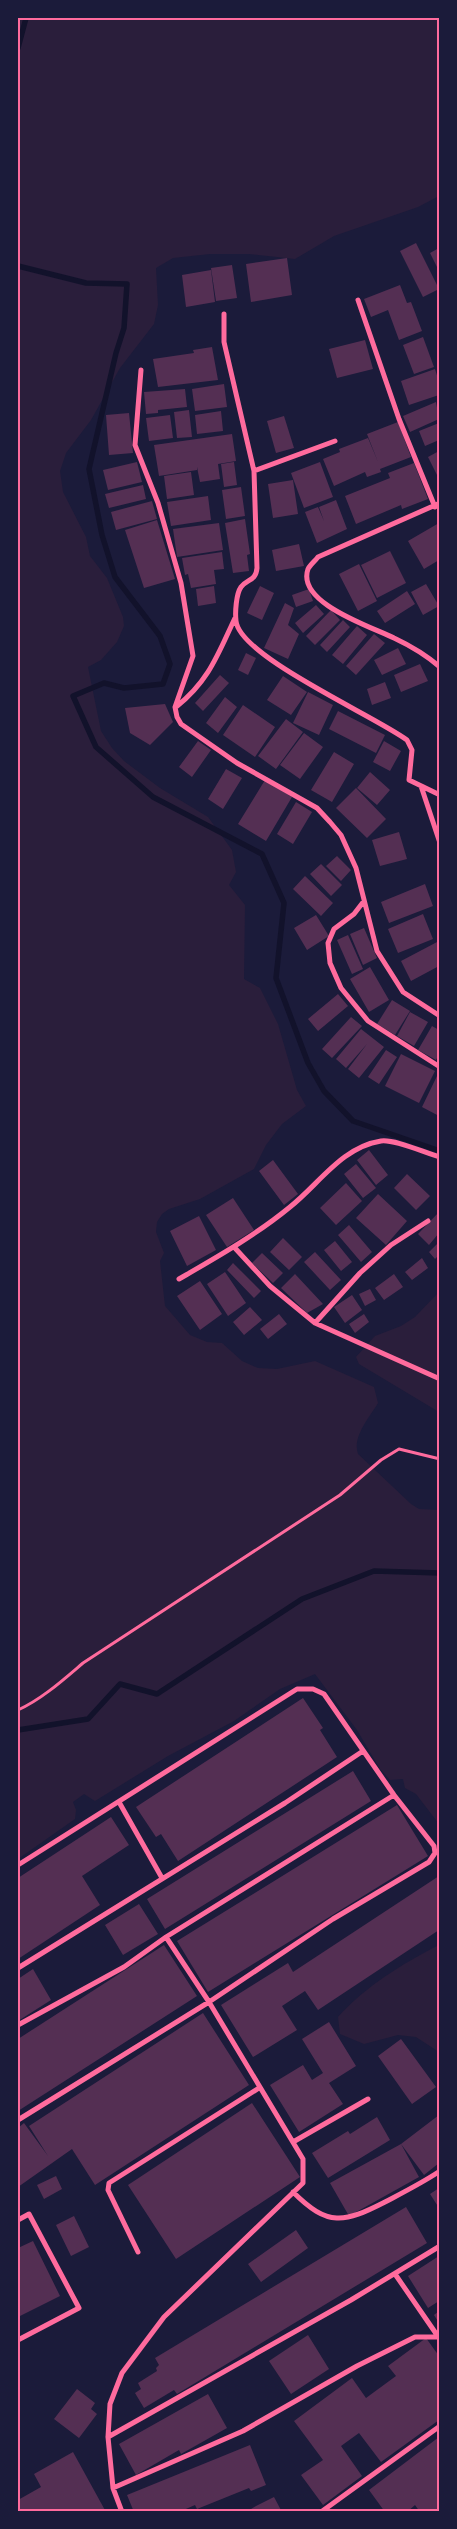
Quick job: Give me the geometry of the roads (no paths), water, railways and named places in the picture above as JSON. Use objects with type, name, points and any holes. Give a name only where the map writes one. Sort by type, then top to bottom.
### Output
[{"type":"street","points":[[358,300],[399,419],[437,505],[318,557],[308,568],[307,580],[315,594],[327,604],[351,619],[413,648],[440,667]]},
{"type":"street","points":[[224,314],[224,342],[254,471],[257,573],[252,580],[241,587],[236,622],[248,642],[277,663],[407,740],[412,750],[408,778],[440,795]]},
{"type":"street","points":[[141,370],[135,445],[158,503],[181,583],[193,656],[175,707],[176,717],[182,724],[237,763],[317,808],[341,835],[356,868],[377,951],[403,992],[440,1016]]},
{"type":"street","points":[[254,471],[335,441]]},
{"type":"street","points":[[175,707],[201,684],[214,664],[237,614]]},
{"type":"street","points":[[421,786],[440,843]]},
{"type":"street","points":[[364,901],[354,914],[334,929],[328,943],[330,963],[341,988],[368,1021],[440,1067]]},
{"type":"street","points":[[179,1279],[234,1248],[290,1207],[347,1154],[364,1146],[383,1140],[440,1157]]},
{"type":"street","points":[[315,1323],[360,1273],[391,1245],[428,1221]]},
{"type":"street","points":[[234,1248],[270,1286],[315,1323],[440,1379]]},
{"type":"street","points":[[18,1865],[119,1802],[143,1784],[298,1689],[313,1689],[324,1694],[394,1795],[434,1846],[434,1857],[333,1919],[209,2002],[18,2120]]},
{"type":"street","points":[[18,1968],[285,1803],[364,1751]]},
{"type":"street","points":[[18,2025],[124,1967],[166,1937],[394,1795]]},
{"type":"street","points":[[119,1802],[162,1878]]},
{"type":"street","points":[[122,2512],[113,2488],[108,2437],[110,2404],[122,2373],[164,2317],[303,2183],[303,2159],[209,2002],[166,1937]]},
{"type":"street","points":[[138,2252],[108,2190],[108,2183],[259,2088]]},
{"type":"street","points":[[293,2142],[368,2099]]},
{"type":"street","points":[[293,2192],[310,2209],[324,2215],[349,2218],[418,2185],[440,2171]]},
{"type":"street","points":[[18,2220],[29,2214],[79,2308],[18,2340]]},
{"type":"street","points":[[108,2437],[395,2274],[440,2246]]},
{"type":"street","points":[[395,2274],[438,2336]]},
{"type":"street","points":[[113,2488],[243,2431],[357,2366],[415,2337],[438,2336]]},
{"type":"street","points":[[321,2512],[440,2426]]},
{"type":"waterway","points":[[18,48],[26,18]]},
{"type":"waterway","points":[[18,266],[86,283],[127,284],[124,328],[116,353],[89,469],[102,535],[115,577],[160,636],[170,664],[163,684],[124,688],[104,683],[73,696],[96,747],[153,797],[262,854],[284,903],[276,978],[308,1063],[324,1091],[353,1121],[440,1151]]},
{"type":"waterway","points":[[18,1730],[88,1719],[120,1684],[157,1694],[302,1599],[374,1571],[440,1573]]}]
